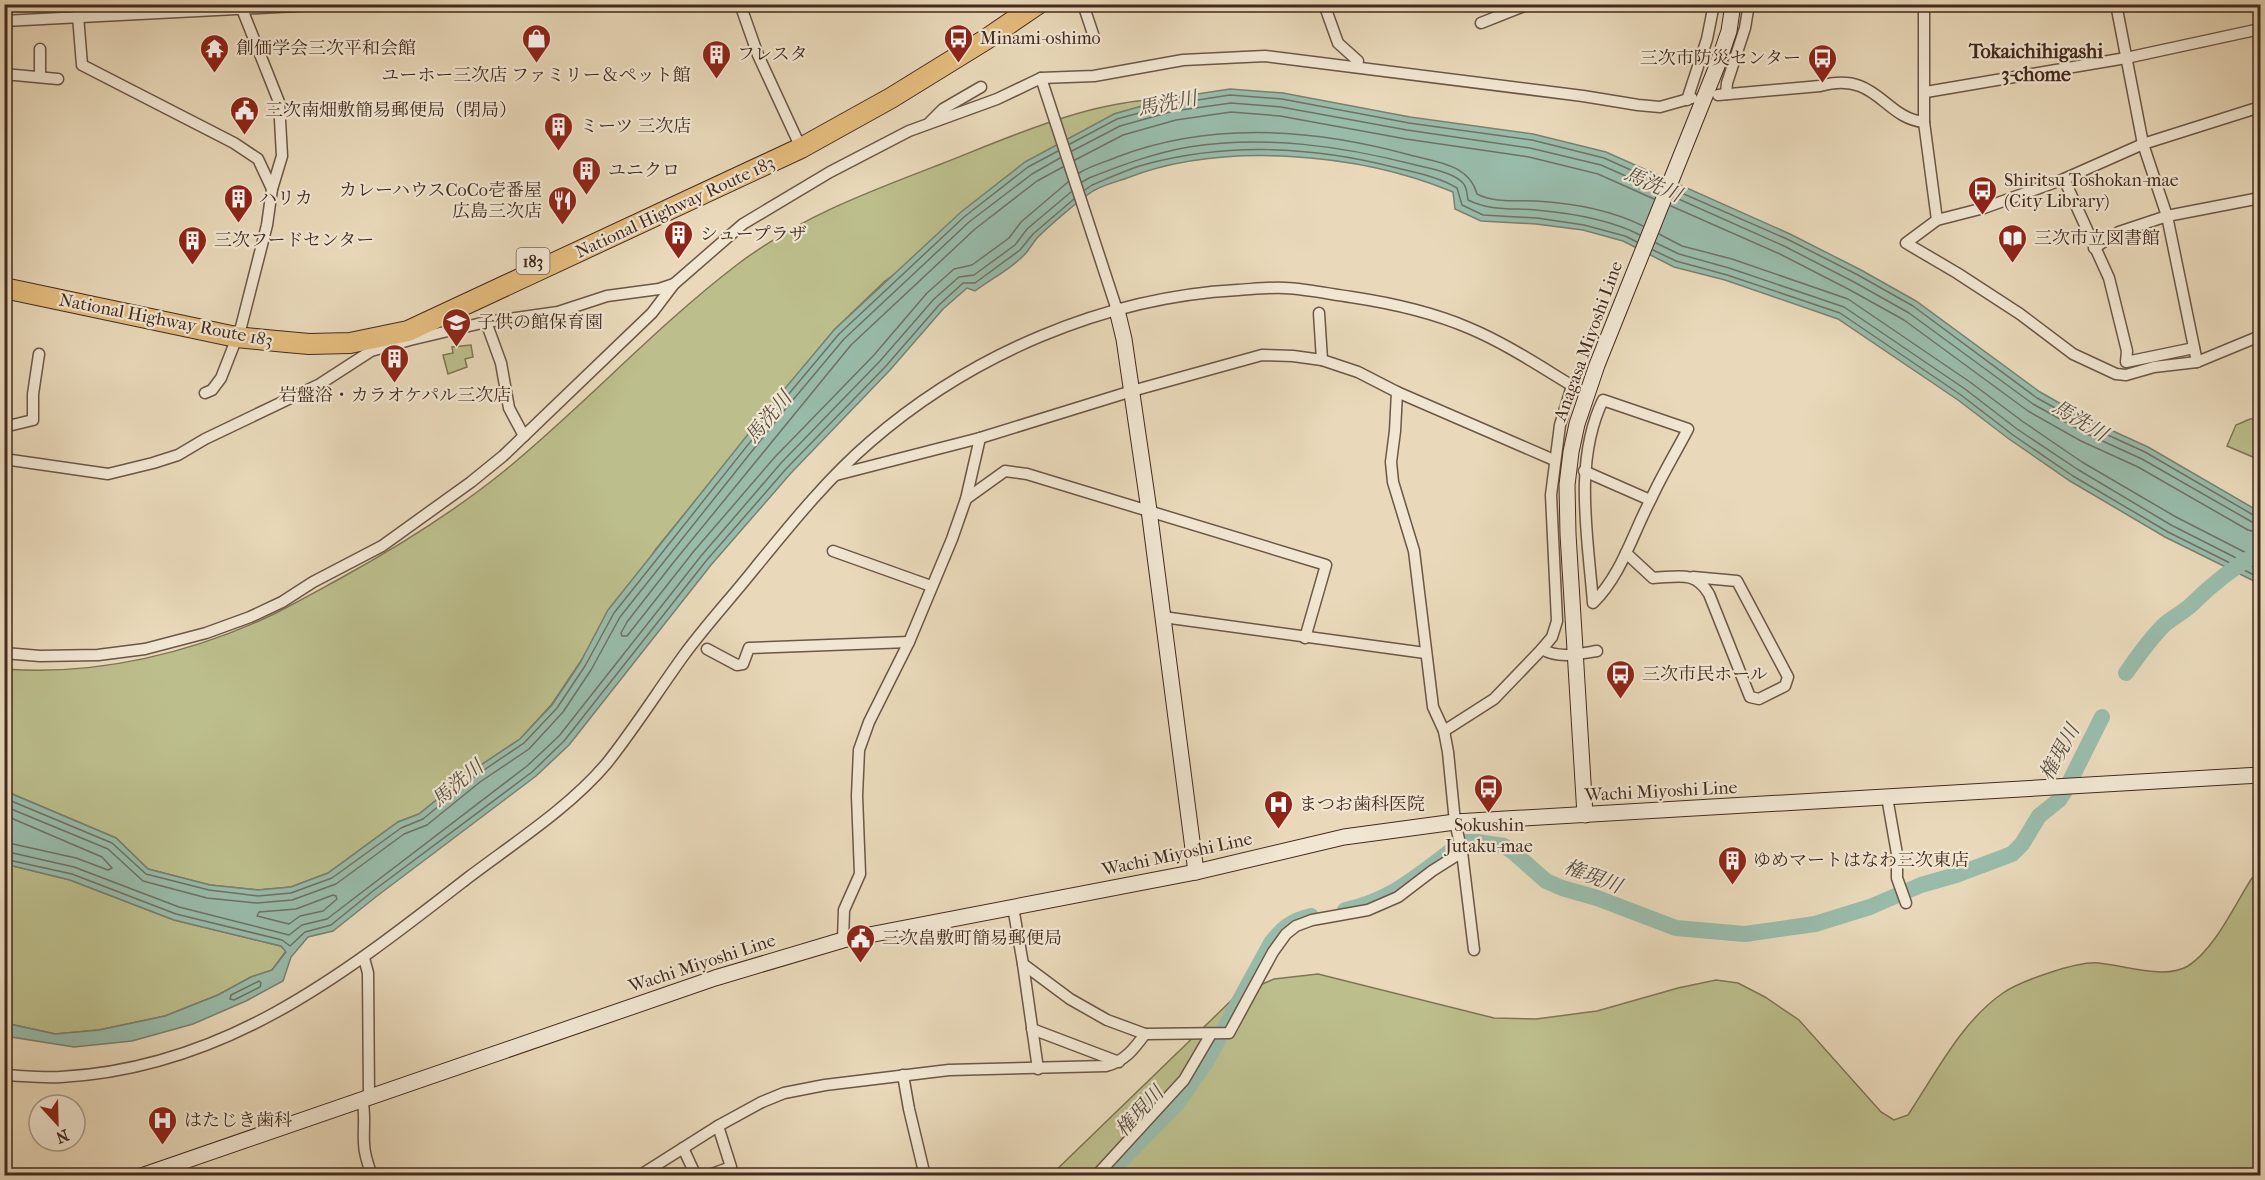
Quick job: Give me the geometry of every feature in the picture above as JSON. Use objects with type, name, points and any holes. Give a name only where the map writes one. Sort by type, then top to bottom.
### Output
[{"type":"highway","name":"National Highway Route 183","points":[[798,142],[1018,4]]},
{"type":"highway","name":"National Highway Route 183","points":[[4,288],[239,332],[306,334],[356,330],[408,330],[509,273],[891,98],[1038,4]]},
{"type":"highway","name":"National Highway Route 183","points":[[4,277],[239,332]]},
{"type":"main road","name":"Anagasa Miyoshi Line","points":[[1586,815],[1568,534],[1567,485],[1571,452],[1579,416],[1597,365],[1729,31],[1733,4]]},
{"type":"main road","points":[[1115,304],[1124,339],[1149,510],[1196,872]]},
{"type":"main road","name":"Wachi Miyoshi Line","points":[[141,1176],[724,975],[843,940],[1196,872],[1344,837],[1456,829],[1586,815],[2061,785],[2260,775]]},
{"type":"street","points":[[4,21],[335,4]]},
{"type":"street","points":[[740,4],[758,55],[798,142]]},
{"type":"street","points":[[1083,4],[1094,37]]},
{"type":"street","points":[[1324,4],[1338,43],[1358,61]]},
{"type":"street","points":[[1481,23],[1529,4]]},
{"type":"street","points":[[4,653],[40,657],[98,655],[146,649],[206,633],[250,617],[382,546],[471,482],[524,436],[652,313],[674,284],[743,224],[830,172],[909,131],[997,99],[1041,78],[1094,76],[1183,60],[1266,56],[1660,107],[1689,99],[1707,39],[1714,4]]},
{"type":"street","points":[[1749,4],[1745,28],[1722,94],[1820,86],[1836,82],[1857,85],[1873,92],[1911,120],[1924,122]]},
{"type":"street","points":[[1925,4],[1924,122],[1937,220]]},
{"type":"street","points":[[2116,4],[2144,144],[2167,216],[2197,362]]},
{"type":"street","points":[[205,393],[212,390],[221,378],[239,332],[267,225],[272,189],[282,156],[279,102],[242,7]]},
{"type":"street","points":[[78,16],[82,65],[234,142],[258,159],[272,189]]},
{"type":"street","points":[[1926,92],[2126,58],[2260,29]]},
{"type":"street","points":[[40,49],[40,77]]},
{"type":"street","points":[[4,74],[58,79]]},
{"type":"street","points":[[1041,78],[1115,304]]},
{"type":"street","points":[[928,124],[943,109],[981,87]]},
{"type":"street","points":[[2260,107],[2144,144],[2064,179],[1984,208],[1937,220],[1906,243],[2020,314],[2073,354],[2116,374],[2126,375],[2154,367],[2197,362],[2260,336]]},
{"type":"street","points":[[2064,179],[2109,279],[2127,351],[2126,362],[2194,348]]},
{"type":"street","points":[[2094,248],[2119,232],[2167,216],[2260,198]]},
{"type":"street","points":[[4,459],[108,474],[153,463],[178,455],[205,439],[320,384],[408,330],[558,312],[607,296],[658,289],[674,284]]},
{"type":"street","points":[[4,1075],[57,1077],[111,1072],[169,1059],[240,1032],[305,997],[364,958],[541,822],[605,765],[688,649],[808,504],[868,443],[930,394],[988,360],[1115,304],[1200,292],[1283,287],[1367,299],[1421,311],[1468,327],[1505,345],[1574,387],[1560,426],[1554,460],[1551,495],[1557,621],[1552,637],[1494,699],[1444,731]]},
{"type":"street","points":[[1319,313],[1322,360]]},
{"type":"street","points":[[486,322],[501,363],[509,408],[524,436]]},
{"type":"street","points":[[4,427],[33,420],[33,394],[39,354]]},
{"type":"street","points":[[836,475],[980,438],[1132,391],[1262,355],[1322,360],[1358,372],[1397,392],[1554,460]]},
{"type":"street","points":[[1397,392],[1391,462],[1394,482],[1414,551],[1433,707],[1444,731],[1474,950]]},
{"type":"street","points":[[1603,400],[1688,429],[1650,500],[1626,554],[1607,589],[1593,603],[1584,471],[1596,413],[1603,400]]},
{"type":"street","points":[[843,940],[844,910],[860,874],[857,796],[860,750],[869,722],[909,642],[952,539],[966,499],[980,438]]},
{"type":"street","points":[[966,499],[1005,471],[1027,474],[1326,565],[1305,638]]},
{"type":"street","points":[[1584,471],[1650,500]]},
{"type":"street","points":[[833,551],[931,586]]},
{"type":"street","points":[[1626,554],[1653,578],[1693,577],[1737,581],[1788,677],[1785,686],[1759,699],[1750,697],[1709,594],[1703,584],[1693,577]]},
{"type":"street","points":[[1162,617],[1305,638],[1425,652]]},
{"type":"street","points":[[706,649],[737,665],[743,664],[749,648],[909,642]]},
{"type":"street","points":[[1542,649],[1551,654],[1597,651]]},
{"type":"street","points":[[1887,797],[1897,854],[1897,878],[1905,901]]},
{"type":"street","points":[[1023,964],[1070,999],[1107,1020],[1145,1034],[1229,1033],[1273,952],[1286,934],[1296,926],[1312,920],[1368,910],[1398,897],[1461,849]]},
{"type":"street","points":[[1013,907],[1038,1068]]},
{"type":"street","points":[[364,958],[368,973],[364,1143],[366,1160],[372,1176]]},
{"type":"street","points":[[1032,1029],[1120,1062]]},
{"type":"street","points":[[639,1176],[718,1126],[784,1093],[825,1085],[949,1070],[1089,1068],[1120,1062],[1132,1052],[1145,1034]]},
{"type":"street","points":[[1096,1176],[1184,1080],[1213,1034]]},
{"type":"street","points":[[903,1075],[925,1176]]},
{"type":"street","points":[[706,1176],[731,1167],[718,1126]]},
{"type":"street","points":[[683,1148],[696,1176]]},
{"type":"green space","points":[[1171,98],[1114,114],[885,281],[834,330],[656,549],[552,704],[520,739],[472,771],[419,814],[398,822],[328,873],[291,887],[258,890],[210,885],[148,869],[116,838],[5,791],[5,669],[74,669],[144,659],[212,640],[276,613],[404,541],[444,516],[483,487],[533,447],[677,314],[738,264],[786,232],[861,196],[1031,129],[1101,107]]},
{"type":"green space","points":[[471,345],[473,357],[465,359],[467,367],[448,374],[443,355],[453,353],[452,347]]},
{"type":"green space","points":[[2250,419],[2260,419],[2260,460],[2227,446],[2236,425]]},
{"type":"green space","points":[[5,864],[70,880],[174,920],[281,946],[286,951],[272,970],[251,977],[218,995],[165,1016],[99,1030],[55,1034],[5,1023]]},
{"type":"green space","points":[[2260,875],[2260,1175],[1050,1176],[1237,995],[1274,979],[1318,974],[1494,1018],[1536,1019],[1597,1011],[1678,988],[1716,980],[1738,983],[1765,997],[1799,1020],[1881,1112],[1894,1120],[1908,1115],[1962,1033],[1974,1018],[2003,993],[2049,973],[2089,963],[2156,972],[2179,970],[2188,966],[2216,938],[2252,878]]},
{"type":"water","name":"馬洗川","points":[[1230,89],[1283,93],[1410,117],[1533,134],[1606,152],[1790,234],[1916,301],[2040,392],[2091,421],[2148,447],[2260,512],[2260,584],[2165,537],[2070,481],[1958,400],[1838,319],[1725,280],[1674,267],[1623,241],[1583,230],[1536,224],[1481,221],[1455,209],[1453,192],[1376,168],[1291,156],[1205,159],[1165,166],[1093,191],[1043,232],[1015,264],[975,291],[967,288],[943,309],[890,370],[791,473],[711,565],[569,745],[536,776],[333,931],[308,937],[291,957],[283,981],[246,1001],[193,1024],[132,1041],[74,1047],[5,1036],[5,1023],[55,1034],[99,1030],[165,1016],[218,995],[251,977],[272,970],[286,952],[281,946],[174,920],[70,880],[5,864],[5,791],[116,838],[148,869],[210,885],[258,890],[291,887],[328,873],[398,822],[419,814],[472,771],[520,739],[552,705],[580,663],[608,610],[777,398],[834,330],[961,212],[1025,162],[1114,114],[1171,98]]},
{"type":"waterway","points":[[2255,429],[2260,428]]},
{"type":"waterway","name":"権現川","points":[[2126,673],[2164,625],[2187,609],[2223,576],[2260,552]]},
{"type":"waterway","name":"権現川","points":[[1345,910],[1390,894],[1455,848],[1466,842],[1477,842],[1504,846],[1546,881],[1562,888],[1597,898],[1676,928],[1745,934],[1815,924],[1870,907],[1921,885],[1956,875],[2012,854],[2022,844],[2039,816],[2059,800],[2065,791],[2102,717]]},
{"type":"waterway","name":"権現川","points":[[1106,1176],[1177,1104],[1206,1062],[1271,943],[1293,922],[1311,916]]},
{"type":"place","name":"ユーホー三次店 ファミリー＆ペット館","points":[[536,64]]},
{"type":"place","name":"Minami-oshimo","points":[[959,64]]},
{"type":"place","name":"創価学会三次平和会館","points":[[215,74]]},
{"type":"place","name":"フレスタ","points":[[716,80]]},
{"type":"place","name":"三次市防災センター","points":[[1822,84]]},
{"type":"place","name":"三次南畑敷簡易郵便局（閉局）","points":[[244,136]]},
{"type":"place","name":"ミーツ 三次店","points":[[559,152]]},
{"type":"place","name":"ユニクロ","points":[[587,196]]},
{"type":"place","name":"Shiritsu Toshokan-mae (City Library)","points":[[1983,216]]},
{"type":"place","name":"ハリカ","points":[[238,224]]},
{"type":"place","name":"カレーハウスCoCo壱番屋 広島三次店","points":[[563,226]]},
{"type":"place","name":"シュープラザ","points":[[679,260]]},
{"type":"place","name":"三次市立図書館","points":[[2013,264]]},
{"type":"place","name":"三次フードセンター","points":[[193,266]]},
{"type":"place","name":"子供の館保育園","points":[[456,348]]},
{"type":"place","name":"岩盤浴・カラオケパル三次店","points":[[395,384]]},
{"type":"place","name":"三次市民ホール","points":[[1621,700]]},
{"type":"place","name":"Sokushin Jutaku-mae","points":[[1489,814]]},
{"type":"place","name":"まつお歯科医院","points":[[1278,830]]},
{"type":"place","name":"ゆめマートはなわ三次東店","points":[[1732,886]]},
{"type":"place","name":"三次畠敷町簡易郵便局","points":[[861,964]]},
{"type":"place","name":"はたじき歯科","points":[[163,1146]]},
{"type":"district","name":"Tokaichihigashi 3-chome","points":[[2036,62]]}]
